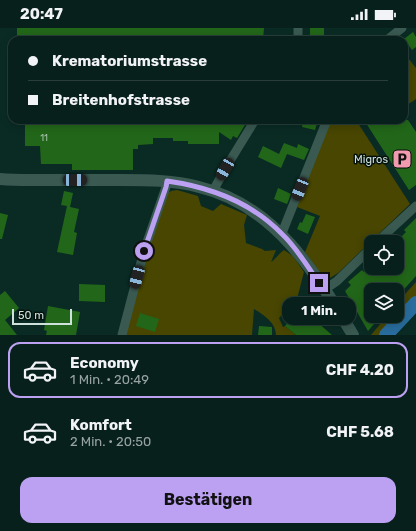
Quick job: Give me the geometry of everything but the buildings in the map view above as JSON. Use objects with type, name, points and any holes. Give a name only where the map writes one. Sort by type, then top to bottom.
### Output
[{"type":"street","points":[[392,36],[402,28]]},
{"type":"street","points":[[213,191],[253,124]]},
{"type":"street","points":[[282,233],[325,124]]},
{"type":"street","points":[[0,179],[167,181],[213,191],[230,197],[250,208],[282,233],[296,249],[353,335]]},
{"type":"street","points":[[122,335],[144,251],[167,181]]},
{"type":"street","points":[[385,235],[416,206]]},
{"type":"street","points":[[324,290],[337,281],[364,255]]},
{"type":"shaded area","points":[[408,58],[416,68],[416,99],[408,104]]},
{"type":"shaded area","points":[[329,124],[359,124],[410,204],[378,235],[364,235],[364,248],[338,273],[330,278],[322,276],[305,252],[320,216],[297,207]]},
{"type":"shaded area","points":[[177,190],[198,196],[201,206],[213,211],[221,204],[247,215],[244,225],[246,243],[265,251],[276,250],[271,262],[284,250],[293,256],[304,272],[297,299],[279,318],[283,327],[285,326],[296,335],[276,335],[272,323],[254,309],[252,335],[124,335],[156,223],[168,193]]},
{"type":"shaded area","points":[[416,282],[416,296],[404,309],[404,295]]},
{"type":"shaded area","points":[[381,323],[391,323],[380,335],[371,335]]},
{"type":"waterway","points":[[386,335],[416,303]]},
{"type":"place","name":"Migros","points":[[402,159]]},
{"type":"route","points":[[144,251],[167,181],[185,184],[200,187],[230,197],[250,208],[282,233],[296,249],[319,283]]}]
